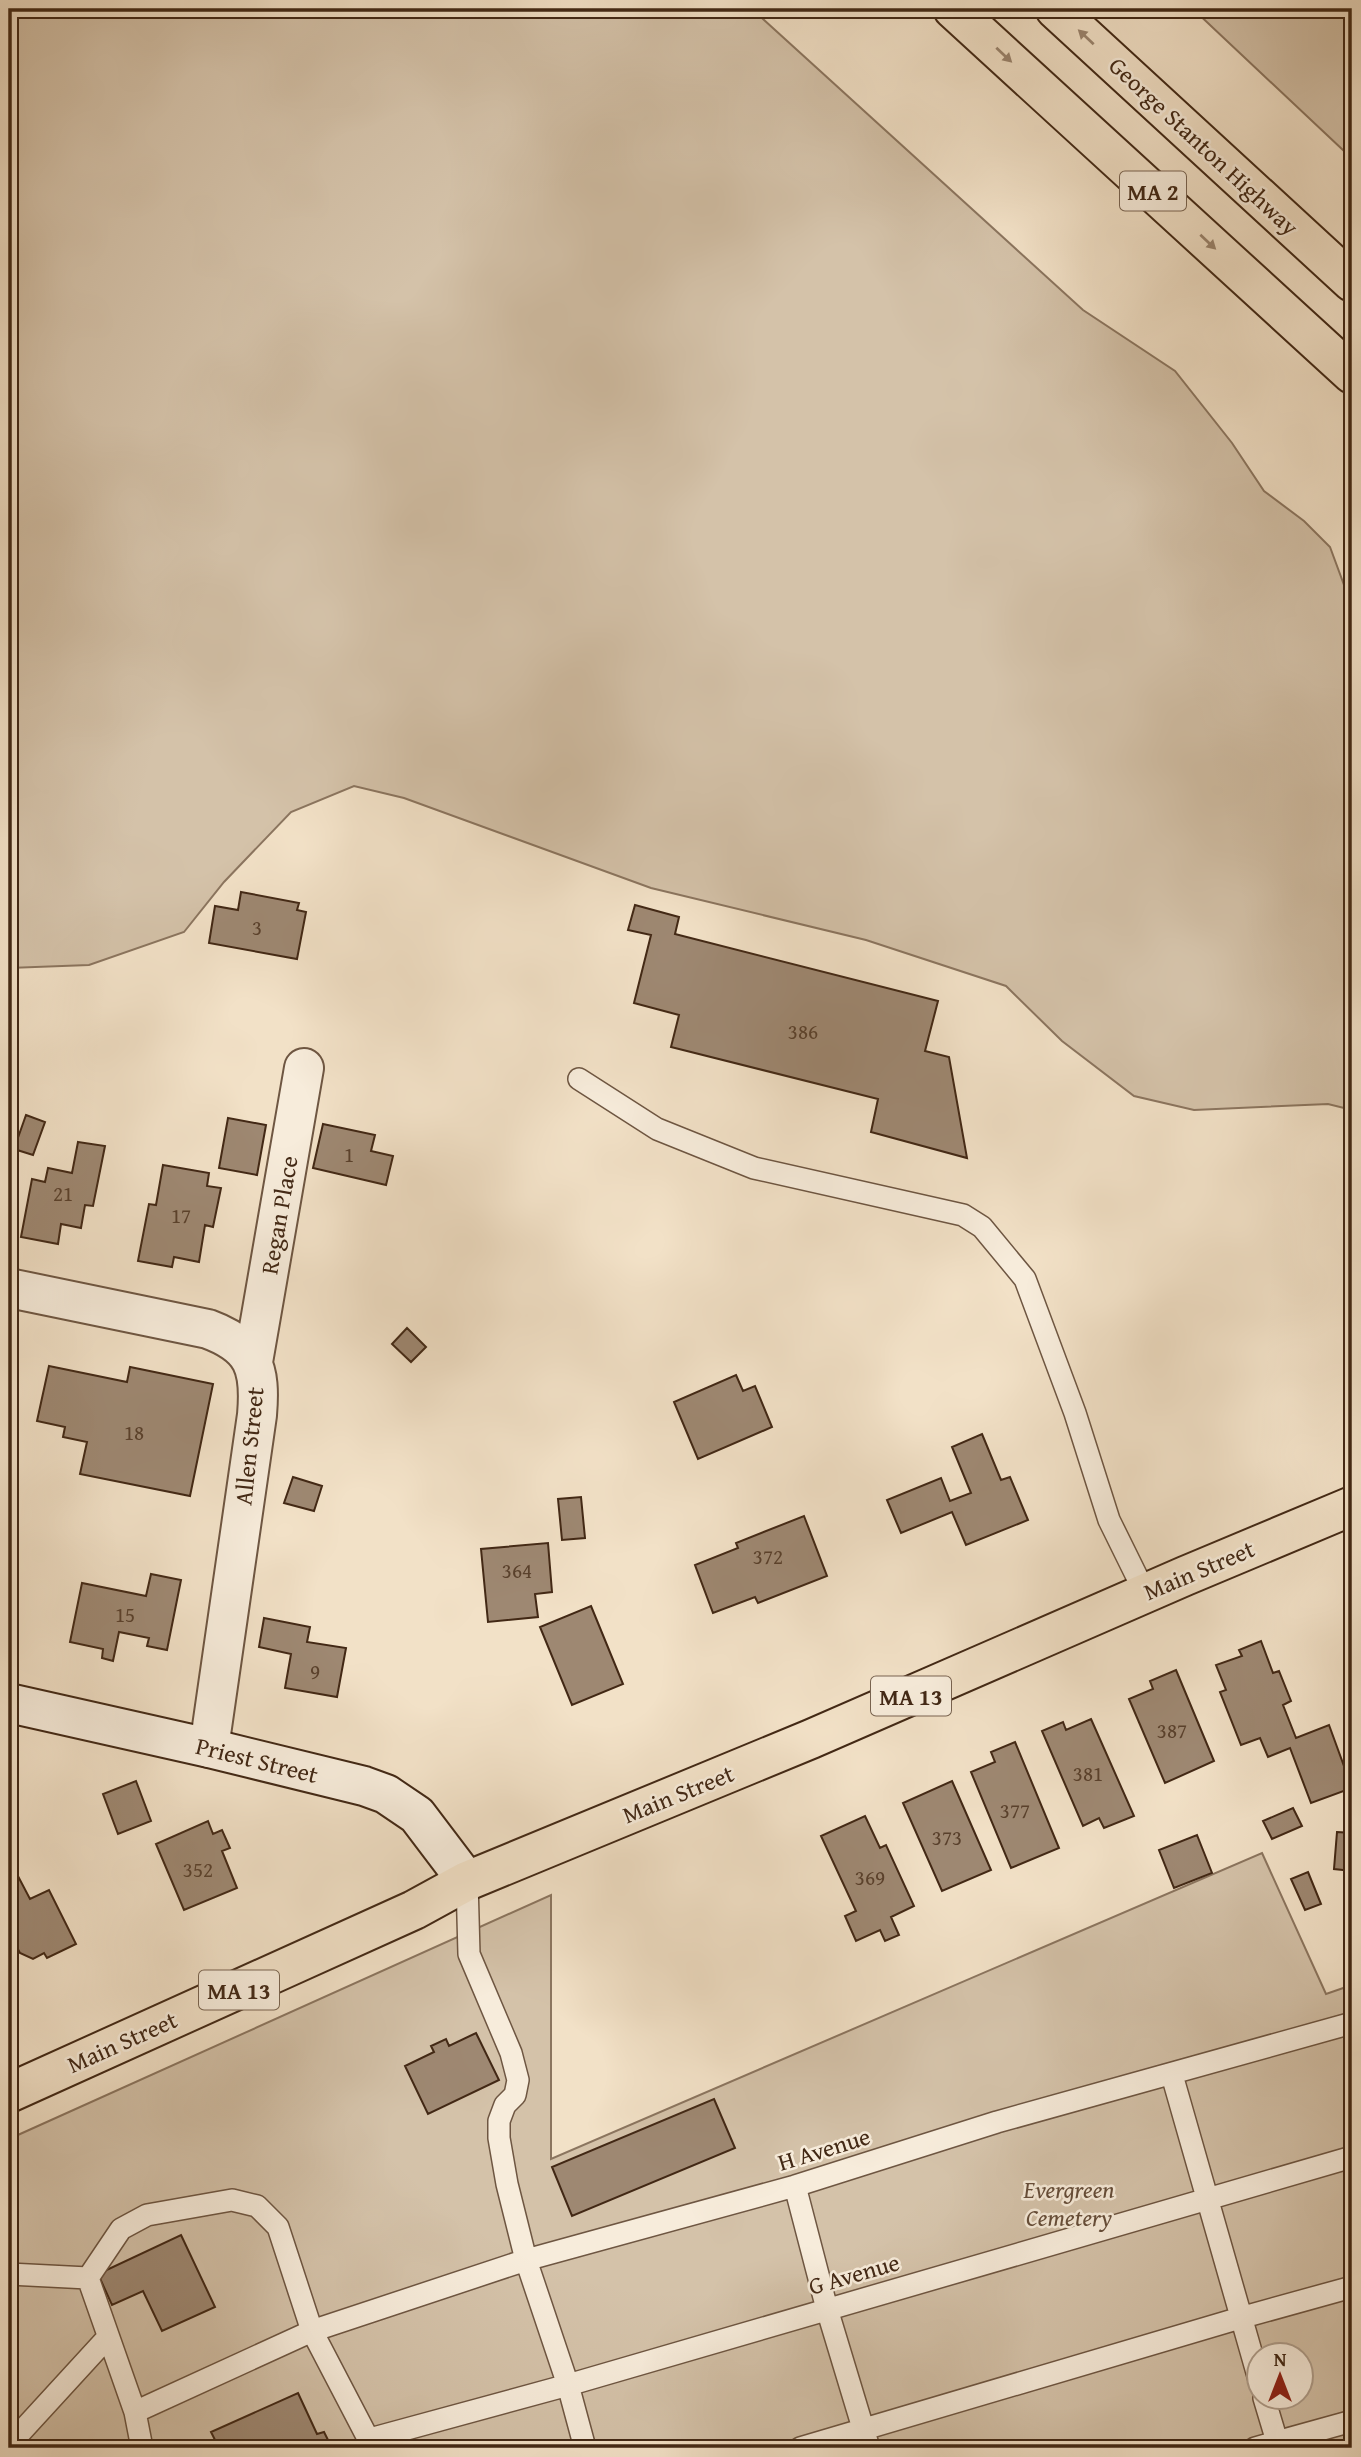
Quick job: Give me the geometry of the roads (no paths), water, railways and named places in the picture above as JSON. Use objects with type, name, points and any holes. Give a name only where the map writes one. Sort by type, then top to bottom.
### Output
[{"type":"main road","name":"MA 2","points":[[953,9],[1352,374]]},
{"type":"main road","name":"George Stanton Highway","points":[[1055,9],[1352,282]]},
{"type":"main road","name":"Main Street","points":[[9,2093],[414,1910],[467,1881],[811,1739],[1352,1506]]},
{"type":"street","name":"Regan Place","points":[[253,1362],[304,1068]]},
{"type":"street","name":"Allen Street","points":[[9,1288],[208,1329],[232,1338],[253,1362],[259,1390],[257,1415],[209,1748]]},
{"type":"street","name":"Priest Street","points":[[9,1703],[209,1748],[365,1786],[386,1794],[416,1815],[467,1881]]},
{"type":"lane","points":[[579,1079],[657,1129],[754,1168],[963,1215],[982,1227],[1026,1279],[1075,1413],[1109,1520],[1145,1593]]},
{"type":"lane","points":[[467,1881],[469,1954],[511,2053],[518,2080],[515,2095],[505,2105],[499,2121],[499,2138],[507,2184],[526,2260],[568,2385],[585,2448]]},
{"type":"lane","name":"H Avenue","points":[[135,2412],[312,2331],[526,2260],[795,2186],[997,2122],[1352,2023]]},
{"type":"lane","points":[[1172,2075],[1247,2342]]},
{"type":"lane","name":"G Avenue","points":[[372,2444],[1352,2157]]},
{"type":"lane","points":[[795,2186],[827,2309],[866,2439]]},
{"type":"lane","points":[[88,2278],[121,2229],[146,2216],[232,2200],[257,2206],[278,2227],[312,2331],[372,2444]]},
{"type":"lane","points":[[9,2274],[88,2278]]},
{"type":"lane","points":[[88,2278],[135,2412],[142,2448]]},
{"type":"lane","points":[[800,2448],[866,2439],[1240,2318],[1352,2287]]},
{"type":"lane","points":[[9,2445],[108,2337]]},
{"type":"lane","points":[[1268,2412],[1278,2445]]},
{"type":"lane","points":[[1255,2448],[1278,2445],[1352,2421]]},
{"type":"park label","name":"Evergreen Cemetery","points":[[1069,2203]]}]
